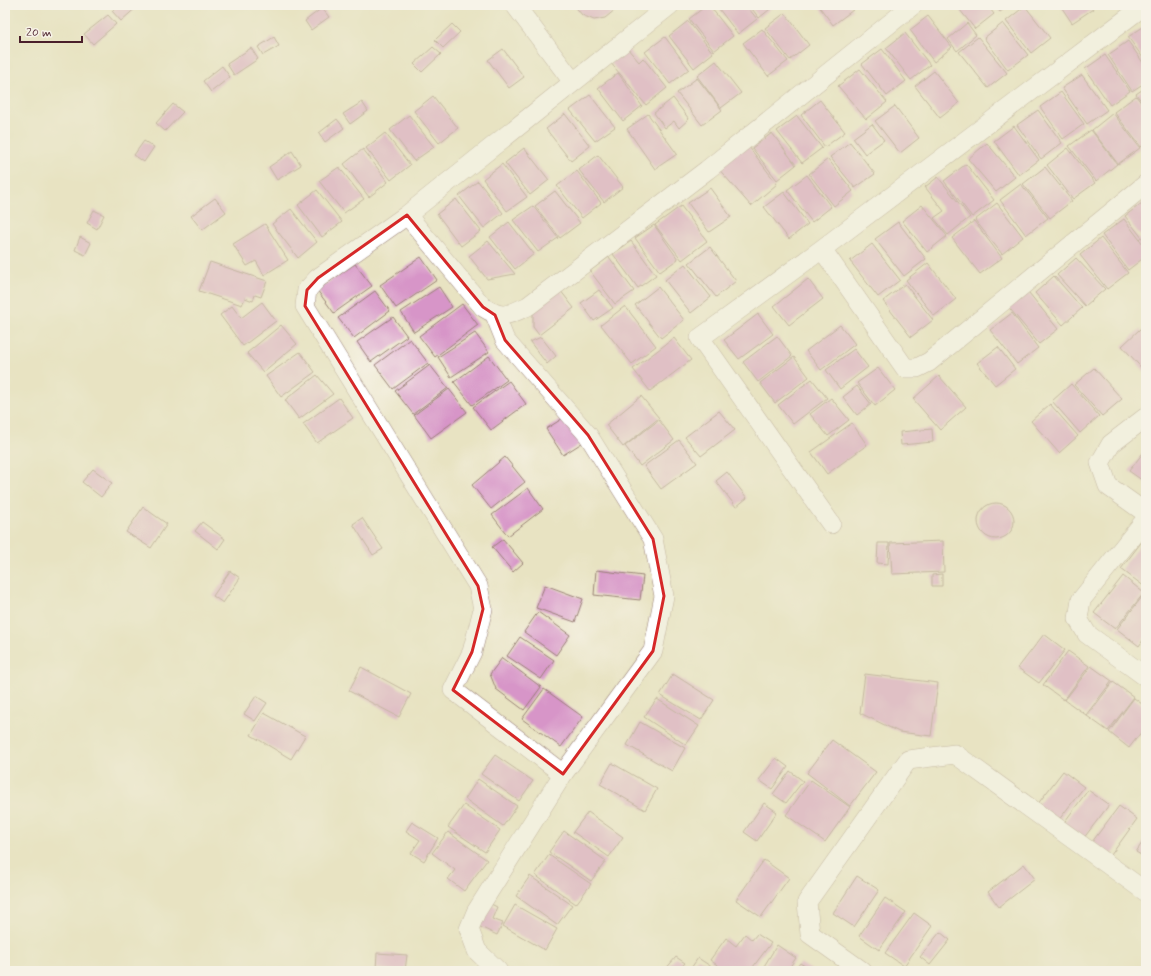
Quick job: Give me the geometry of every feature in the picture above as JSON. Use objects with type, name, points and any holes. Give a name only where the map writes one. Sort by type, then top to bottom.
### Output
[{"type":"street","points":[[515,5],[573,82]]},
{"type":"street","points":[[562,774],[453,690],[472,652],[483,609],[478,586],[305,306],[308,290],[318,278],[407,215],[670,5]]},
{"type":"street","points":[[495,315],[510,314],[528,306],[707,170],[913,5]]},
{"type":"street","points":[[831,524],[700,338],[822,249],[1145,5]]},
{"type":"street","points":[[822,249],[905,368],[917,368],[930,362],[1146,184]]},
{"type":"street","points":[[407,215],[483,307],[495,315],[505,340],[588,435],[653,539],[664,596],[653,651],[562,774],[476,912],[469,929],[477,951],[498,971]]},
{"type":"street","points":[[1146,416],[1111,444],[1100,463],[1108,486],[1146,513]]},
{"type":"street","points":[[1146,519],[1081,600],[1078,618],[1087,634],[1146,677]]},
{"type":"street","points":[[862,971],[810,934],[807,902],[908,760],[955,754],[1146,892]]},
{"type":"highlighted area","points":[[407,215],[483,307],[495,315],[505,340],[588,435],[653,539],[664,596],[653,651],[563,774],[453,690],[472,652],[483,609],[478,586],[305,306],[307,290],[318,278]]},
{"type":"building","points":[[119,5],[139,5],[121,21],[112,11]]},
{"type":"building","points":[[574,5],[612,5],[616,9],[605,18],[594,20],[582,15]]},
{"type":"building","points":[[709,5],[733,36],[714,51],[689,19]]},
{"type":"building","points":[[716,5],[746,5],[757,19],[738,34]]},
{"type":"building","points":[[749,5],[775,5],[759,18]]},
{"type":"building","points":[[818,5],[849,5],[853,10],[833,25]]},
{"type":"building","points":[[956,5],[987,5],[994,14],[975,29]]},
{"type":"building","points":[[994,5],[1009,5],[1000,12]]},
{"type":"building","points":[[1060,5],[1090,5],[1093,9],[1072,23]]},
{"type":"building","points":[[1025,6],[1050,38],[1031,53],[1006,21]]},
{"type":"building","points":[[322,8],[329,17],[311,30],[305,21]]},
{"type":"building","points":[[785,13],[809,45],[790,60],[765,28]]},
{"type":"building","points":[[108,15],[116,24],[93,44],[84,34]]},
{"type":"building","points":[[928,16],[952,47],[934,62],[910,30]]},
{"type":"building","points":[[688,21],[713,53],[694,68],[669,36]]},
{"type":"building","points":[[967,23],[976,35],[957,51],[948,39]]},
{"type":"building","points":[[1003,23],[1028,55],[1008,70],[984,38]]},
{"type":"building","points":[[452,24],[460,32],[443,48],[435,40]]},
{"type":"building","points":[[1146,25],[1146,62],[1128,37]]},
{"type":"building","points":[[762,29],[788,61],[768,76],[743,43]]},
{"type":"building","points":[[905,33],[930,65],[911,80],[886,48]]},
{"type":"building","points":[[274,37],[279,46],[263,55],[258,47]]},
{"type":"building","points":[[665,37],[689,69],[670,84],[645,52]]},
{"type":"building","points":[[978,37],[1007,73],[988,88],[959,52]]},
{"type":"building","points":[[1128,41],[1146,67],[1146,82],[1132,91],[1108,55]]},
{"type":"building","points":[[433,47],[441,54],[422,72],[414,64]]},
{"type":"building","points":[[251,48],[258,59],[234,75],[227,64]]},
{"type":"building","points":[[627,48],[639,62],[643,58],[667,88],[646,105],[610,62]]},
{"type":"building","points":[[503,49],[524,77],[509,88],[488,60]]},
{"type":"building","points":[[882,49],[906,81],[887,96],[862,64]]},
{"type":"building","points":[[1105,55],[1130,91],[1110,105],[1085,69]]},
{"type":"building","points":[[716,61],[741,93],[721,108],[697,76]]},
{"type":"building","points":[[222,66],[230,77],[211,92],[203,81]]},
{"type":"building","points":[[860,69],[887,102],[866,119],[838,86]]},
{"type":"building","points":[[934,71],[959,103],[940,118],[915,86]]},
{"type":"building","points":[[618,73],[642,106],[623,121],[598,88]]},
{"type":"building","points":[[1082,75],[1107,110],[1087,124],[1062,88]]},
{"type":"building","points":[[697,78],[722,110],[702,125],[677,93]]},
{"type":"building","points":[[1146,87],[1146,107],[1136,94]]},
{"type":"building","points":[[1061,92],[1084,124],[1063,139],[1040,107]]},
{"type":"building","points":[[590,95],[615,127],[595,141],[570,110]]},
{"type":"building","points":[[433,96],[458,128],[439,143],[414,111]]},
{"type":"building","points":[[1136,96],[1146,109],[1146,143],[1141,147],[1114,112]]},
{"type":"building","points":[[673,98],[689,119],[679,128],[674,121],[665,128],[654,113]]},
{"type":"building","points":[[820,100],[845,132],[825,147],[801,115]]},
{"type":"building","points":[[362,102],[368,111],[350,124],[343,114]]},
{"type":"building","points":[[173,104],[183,112],[165,131],[156,123]]},
{"type":"building","points":[[895,106],[919,138],[900,153],[875,121]]},
{"type":"building","points":[[1038,110],[1062,143],[1041,159],[1017,125]]},
{"type":"building","points":[[1113,113],[1140,148],[1118,164],[1092,130]]},
{"type":"building","points":[[565,114],[590,146],[571,161],[546,129]]},
{"type":"building","points":[[648,114],[677,154],[655,169],[627,129]]},
{"type":"building","points":[[409,115],[434,147],[414,161],[390,130]]},
{"type":"building","points":[[797,116],[822,148],[802,163],[777,131]]},
{"type":"building","points":[[337,119],[344,128],[325,142],[319,133]]},
{"type":"building","points":[[872,124],[884,140],[865,154],[853,138]]},
{"type":"building","points":[[1014,126],[1039,160],[1019,175],[994,141]]},
{"type":"building","points":[[1091,130],[1117,164],[1096,181],[1069,146]]},
{"type":"building","points":[[385,133],[410,165],[391,180],[366,148]]},
{"type":"building","points":[[772,133],[796,165],[777,180],[752,148]]},
{"type":"building","points":[[144,141],[154,147],[144,162],[134,155]]},
{"type":"building","points":[[850,142],[875,174],[855,188],[830,157]]},
{"type":"building","points":[[746,143],[777,184],[751,206],[717,167]]},
{"type":"building","points":[[987,143],[1015,177],[996,192],[968,159]]},
{"type":"building","points":[[524,148],[549,180],[530,195],[505,163]]},
{"type":"building","points":[[1068,148],[1095,183],[1073,199],[1047,165]]},
{"type":"building","points":[[363,149],[388,182],[369,197],[344,164]]},
{"type":"building","points":[[292,151],[301,165],[277,180],[269,167]]},
{"type":"building","points":[[598,155],[623,187],[604,202],[579,170]]},
{"type":"building","points":[[828,159],[853,191],[834,206],[809,174]]},
{"type":"building","points":[[502,164],[527,197],[507,211],[483,179]]},
{"type":"building","points":[[966,164],[994,200],[972,217],[944,181]]},
{"type":"building","points":[[339,167],[364,199],[344,213],[319,181]]},
{"type":"building","points":[[1045,167],[1072,201],[1050,218],[1023,184]]},
{"type":"building","points":[[577,171],[601,203],[582,218],[557,186]]},
{"type":"building","points":[[807,175],[831,207],[812,222],[787,190]]},
{"type":"building","points":[[938,177],[970,217],[948,235],[934,218],[944,211],[925,187]]},
{"type":"building","points":[[478,181],[503,213],[484,228],[459,196]]},
{"type":"building","points":[[1021,184],[1048,218],[1026,235],[1000,200]]},
{"type":"building","points":[[710,188],[731,217],[709,232],[688,203]]},
{"type":"building","points":[[317,190],[342,222],[322,237],[298,205]]},
{"type":"building","points":[[555,191],[580,223],[560,238],[535,206]]},
{"type":"building","points":[[784,192],[808,224],[789,239],[764,207]]},
{"type":"building","points":[[215,198],[226,212],[202,230],[191,216]]},
{"type":"building","points":[[456,199],[481,231],[461,246],[437,214]]},
{"type":"building","points":[[1146,200],[1146,243],[1125,216]]},
{"type":"building","points":[[997,203],[1023,237],[1002,254],[975,220]]},
{"type":"building","points":[[922,205],[947,236],[927,252],[902,221]]},
{"type":"building","points":[[533,206],[558,238],[538,252],[513,220]]},
{"type":"building","points":[[681,206],[707,241],[682,260],[655,225]]},
{"type":"building","points":[[291,209],[317,242],[298,258],[272,224]]},
{"type":"building","points":[[94,210],[104,215],[97,229],[87,223]]},
{"type":"building","points":[[1124,219],[1146,248],[1146,256],[1128,270],[1102,235]]},
{"type":"building","points":[[974,221],[1002,258],[980,274],[952,238]]},
{"type":"building","points":[[509,222],[534,254],[515,269],[490,237]]},
{"type":"building","points":[[898,222],[926,259],[904,276],[875,239]]},
{"type":"building","points":[[265,224],[288,260],[264,275],[256,261],[247,266],[233,244]]},
{"type":"building","points":[[654,225],[678,259],[660,272],[635,238]]},
{"type":"building","points":[[80,237],[91,243],[85,255],[75,250]]},
{"type":"building","points":[[1101,238],[1128,273],[1107,289],[1080,255]]},
{"type":"building","points":[[488,241],[515,274],[487,279],[469,256]]},
{"type":"building","points":[[631,241],[656,275],[638,288],[613,254]]},
{"type":"building","points":[[872,244],[900,280],[878,297],[850,261]]},
{"type":"building","points":[[710,247],[736,281],[716,297],[689,263]]},
{"type":"building","points":[[421,257],[437,280],[396,308],[380,285]]},
{"type":"building","points":[[609,257],[634,291],[615,304],[590,271]]},
{"type":"building","points":[[1076,258],[1105,289],[1085,306],[1057,275]]},
{"type":"building","points":[[210,262],[267,281],[261,297],[255,295],[253,301],[245,298],[242,305],[199,291]]},
{"type":"building","points":[[928,263],[956,299],[934,316],[906,280]]},
{"type":"building","points":[[355,264],[372,286],[334,313],[317,290]]},
{"type":"building","points":[[685,264],[711,297],[691,313],[665,280]]},
{"type":"building","points":[[1054,276],[1082,308],[1063,325],[1035,293]]},
{"type":"building","points":[[808,279],[823,299],[789,325],[774,306]]},
{"type":"building","points":[[905,284],[933,320],[911,337],[883,301]]},
{"type":"building","points":[[557,286],[574,308],[539,335],[533,327],[533,305]]},
{"type":"building","points":[[439,287],[452,307],[414,332],[401,312]]},
{"type":"building","points":[[658,287],[684,320],[661,338],[635,305]]},
{"type":"building","points":[[1025,288],[1058,329],[1039,344],[1006,304]]},
{"type":"building","points":[[599,290],[613,308],[594,321],[581,303]]},
{"type":"building","points":[[375,291],[390,311],[354,338],[338,318]]},
{"type":"building","points":[[262,302],[276,321],[243,346],[220,315],[232,306],[241,318]]},
{"type":"building","points":[[462,304],[478,325],[435,357],[419,336]]},
{"type":"building","points":[[625,306],[656,346],[632,364],[601,325]]},
{"type":"building","points":[[1012,313],[1038,348],[1017,364],[990,330]]},
{"type":"building","points":[[758,314],[773,334],[739,359],[724,340]]},
{"type":"building","points":[[393,317],[407,336],[371,362],[357,342]]},
{"type":"building","points":[[281,325],[297,344],[263,372],[247,353]]},
{"type":"building","points":[[840,325],[855,344],[821,370],[806,351]]},
{"type":"building","points":[[1140,329],[1146,336],[1146,373],[1122,346]]},
{"type":"building","points":[[475,333],[489,352],[451,377],[438,357]]},
{"type":"building","points":[[777,336],[792,356],[758,382],[743,362]]},
{"type":"building","points":[[541,337],[556,356],[547,364],[530,342]]},
{"type":"building","points":[[674,338],[691,360],[650,391],[633,369]]},
{"type":"building","points":[[410,339],[428,363],[393,389],[375,365]]},
{"type":"building","points":[[998,347],[1015,369],[995,385],[977,363]]},
{"type":"building","points":[[854,349],[868,367],[840,389],[826,370]]},
{"type":"building","points":[[300,352],[315,372],[281,397],[266,376]]},
{"type":"building","points":[[489,356],[507,380],[472,405],[454,382]]},
{"type":"building","points":[[794,357],[809,377],[775,403],[760,383]]},
{"type":"building","points":[[430,365],[448,388],[413,414],[395,391]]},
{"type":"building","points":[[878,368],[895,390],[875,406],[857,383]]},
{"type":"building","points":[[1094,368],[1122,399],[1102,416],[1074,385]]},
{"type":"building","points":[[317,375],[333,394],[299,419],[285,400]]},
{"type":"building","points":[[939,376],[966,407],[940,430],[913,399]]},
{"type":"building","points":[[812,379],[827,398],[793,424],[778,405]]},
{"type":"building","points":[[509,381],[526,404],[491,430],[473,407]]},
{"type":"building","points":[[1071,384],[1099,416],[1080,433],[1052,401]]},
{"type":"building","points":[[857,386],[871,404],[857,415],[843,397]]},
{"type":"building","points":[[449,389],[467,412],[431,438],[414,415]]},
{"type":"building","points":[[641,396],[659,418],[623,447],[606,425]]},
{"type":"building","points":[[339,398],[353,418],[317,443],[303,424]]},
{"type":"building","points":[[831,398],[849,420],[828,436],[810,414]]},
{"type":"building","points":[[1050,404],[1078,436],[1059,453],[1031,421]]},
{"type":"building","points":[[719,411],[735,430],[701,456],[685,437]]},
{"type":"building","points":[[568,415],[585,441],[563,455],[546,429]]},
{"type":"building","points":[[659,420],[674,440],[640,466],[625,446]]},
{"type":"building","points":[[852,423],[867,445],[827,474],[811,452]]},
{"type":"building","points":[[932,429],[933,442],[901,445],[900,432]]},
{"type":"building","points":[[679,440],[697,463],[661,489],[644,466]]},
{"type":"building","points":[[1146,449],[1146,483],[1129,471]]},
{"type":"building","points":[[505,457],[525,482],[491,509],[472,485]]},
{"type":"building","points":[[93,469],[112,483],[101,497],[82,482]]},
{"type":"building","points":[[727,472],[747,498],[736,507],[716,481]]},
{"type":"building","points":[[528,488],[543,509],[508,536],[492,515]]},
{"type":"building","points":[[999,503],[1009,508],[1013,514],[1013,528],[1009,534],[1003,538],[993,539],[983,534],[979,528],[978,518],[983,508],[989,504]]},
{"type":"building","points":[[143,507],[167,524],[151,548],[126,532]]},
{"type":"building","points":[[362,518],[383,549],[373,555],[353,524]]},
{"type":"building","points":[[202,522],[225,539],[218,549],[195,531]]},
{"type":"building","points":[[1146,536],[1146,585],[1145,587],[1121,569]]},
{"type":"building","points":[[503,539],[523,563],[513,572],[492,547]]},
{"type":"building","points":[[943,541],[944,572],[892,574],[890,543]]},
{"type":"building","points":[[878,543],[889,543],[888,564],[877,563]]},
{"type":"building","points":[[596,570],[643,576],[640,600],[594,595]]},
{"type":"building","points":[[230,571],[240,578],[223,603],[213,596]]},
{"type":"building","points":[[942,574],[942,586],[932,586],[932,575]]},
{"type":"building","points":[[1123,576],[1144,593],[1115,629],[1094,613]]},
{"type":"building","points":[[545,585],[583,599],[575,622],[536,608]]},
{"type":"building","points":[[1146,592],[1146,636],[1139,646],[1117,629]]},
{"type":"building","points":[[538,612],[570,635],[556,655],[524,632]]},
{"type":"building","points":[[1044,634],[1065,650],[1039,683],[1018,668]]},
{"type":"building","points":[[520,637],[554,660],[541,679],[507,656]]},
{"type":"building","points":[[1068,651],[1089,666],[1064,700],[1043,685]]},
{"type":"building","points":[[502,658],[541,687],[524,710],[496,689],[490,674]]},
{"type":"building","points":[[1091,666],[1112,681],[1086,715],[1065,700]]},
{"type":"building","points":[[361,667],[411,694],[399,717],[349,691]]},
{"type":"building","points":[[673,674],[714,700],[701,720],[660,695]]},
{"type":"building","points":[[865,674],[938,683],[931,736],[899,732],[860,713]]},
{"type":"building","points":[[1113,682],[1134,697],[1108,731],[1087,716]]},
{"type":"building","points":[[544,689],[583,717],[561,747],[522,719]]},
{"type":"building","points":[[256,696],[267,703],[255,721],[244,714]]},
{"type":"building","points":[[1134,698],[1146,707],[1146,726],[1129,748],[1109,732]]},
{"type":"building","points":[[657,699],[699,726],[686,745],[644,717]]},
{"type":"building","points":[[264,713],[305,736],[291,759],[251,735]]},
{"type":"building","points":[[640,722],[685,748],[672,771],[627,745]]},
{"type":"building","points":[[832,740],[876,772],[850,806],[807,773]]},
{"type":"building","points":[[495,755],[533,781],[519,801],[481,774]]},
{"type":"building","points":[[776,758],[788,767],[772,789],[759,780]]},
{"type":"building","points":[[612,763],[657,789],[645,810],[600,784]]},
{"type":"building","points":[[790,771],[803,781],[786,803],[773,794]]},
{"type":"building","points":[[1063,771],[1084,787],[1058,821],[1037,805]]},
{"type":"building","points":[[478,779],[517,806],[503,826],[465,799]]},
{"type":"building","points":[[811,780],[850,807],[825,842],[786,815]]},
{"type":"building","points":[[1088,790],[1109,805],[1083,839],[1063,824]]},
{"type":"building","points":[[764,803],[777,812],[757,841],[744,832]]},
{"type":"building","points":[[464,805],[500,830],[485,852],[448,827]]},
{"type":"building","points":[[1119,806],[1137,819],[1111,855],[1092,842]]},
{"type":"building","points":[[588,812],[623,837],[609,857],[573,832]]},
{"type":"building","points":[[412,822],[438,838],[424,861],[411,853],[420,840],[406,831]]},
{"type":"building","points":[[564,831],[606,861],[591,881],[549,852]]},
{"type":"building","points":[[448,832],[487,860],[464,891],[448,879],[455,870],[432,853]]},
{"type":"building","points":[[1146,837],[1146,858],[1136,852]]},
{"type":"building","points":[[549,855],[591,884],[576,904],[535,875]]},
{"type":"building","points":[[764,860],[789,878],[761,917],[736,900]]},
{"type":"building","points":[[1024,864],[1035,879],[999,907],[988,892]]},
{"type":"building","points":[[530,876],[572,905],[557,925],[516,896]]},
{"type":"building","points":[[857,876],[879,890],[854,927],[833,913]]},
{"type":"building","points":[[885,898],[906,912],[879,950],[859,936]]},
{"type":"building","points":[[489,903],[497,907],[492,919],[503,923],[497,935],[478,926]]},
{"type":"building","points":[[515,905],[557,929],[545,950],[503,926]]},
{"type":"building","points":[[914,913],[932,926],[904,966],[885,953]]},
{"type":"building","points":[[940,932],[950,940],[930,965],[920,957]]},
{"type":"building","points":[[745,934],[752,940],[757,934],[771,943],[750,971],[726,971],[710,960],[726,938],[736,946]]},
{"type":"building","points":[[777,945],[796,958],[787,971],[761,971]]},
{"type":"building","points":[[377,953],[407,955],[405,971],[376,969]]},
{"type":"building","points":[[676,957],[685,963],[678,971],[664,971]]},
{"type":"building","points":[[698,958],[718,971],[689,971]]},
{"type":"building","points":[[800,963],[813,971],[794,971]]}]
